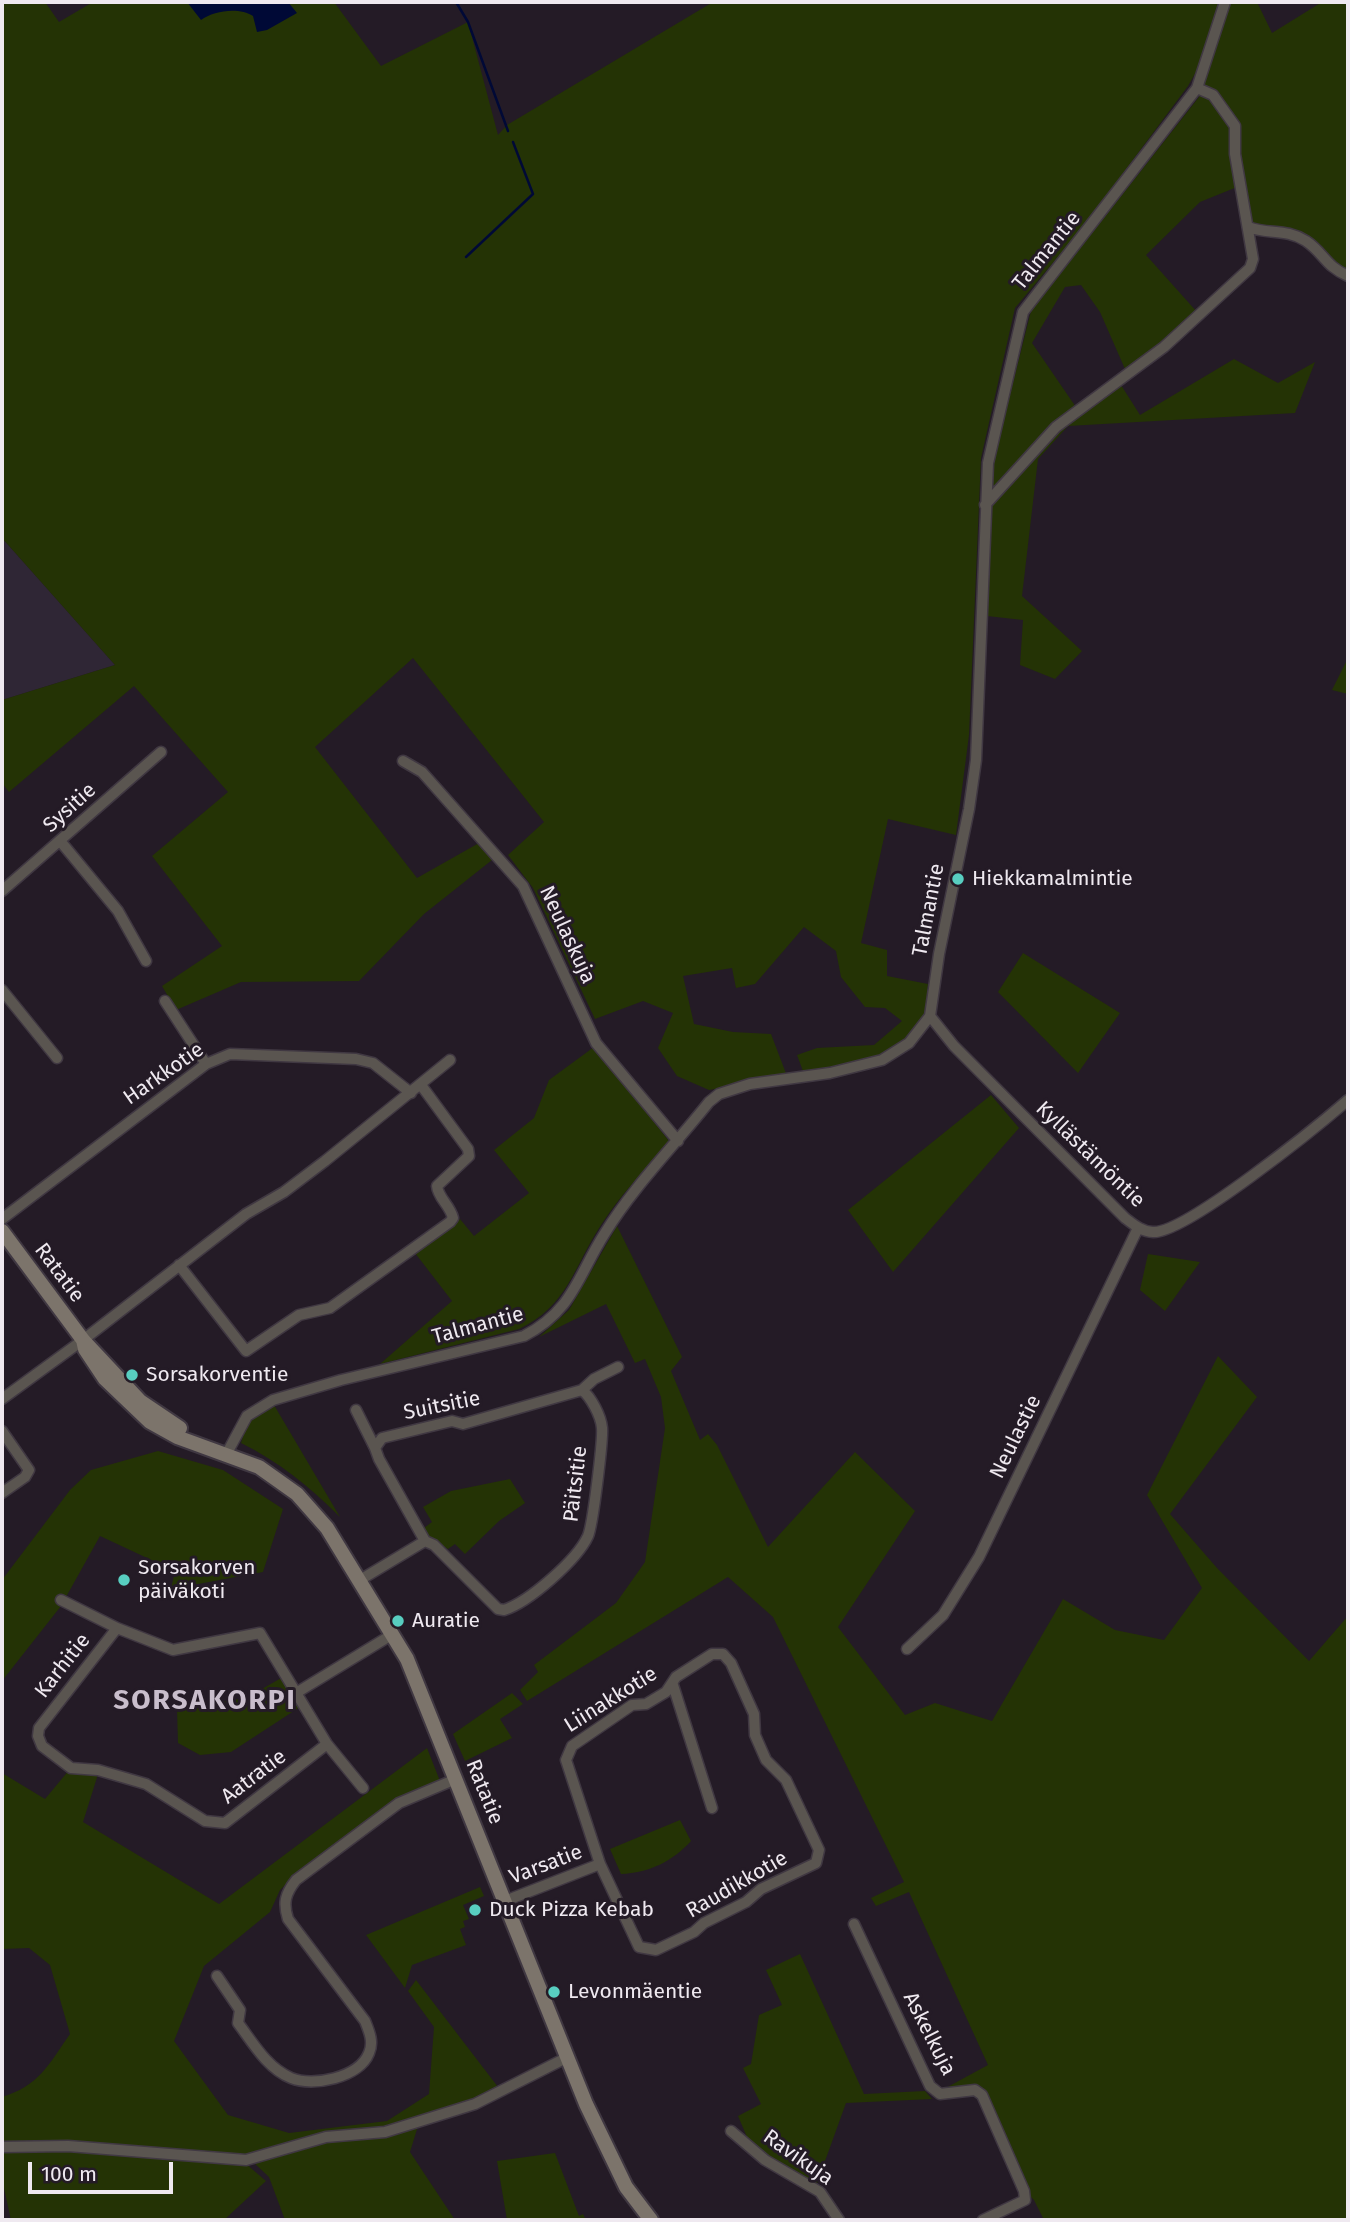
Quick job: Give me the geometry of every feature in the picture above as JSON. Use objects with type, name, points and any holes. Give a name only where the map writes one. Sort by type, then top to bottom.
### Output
[{"type":"street","name":"Talmantie","points":[[227,1453],[247,1416],[273,1400],[341,1380],[524,1336],[542,1327],[560,1312],[580,1283],[605,1233],[719,1094],[750,1084],[830,1073],[883,1060],[909,1043],[930,1016],[976,760],[988,463],[1023,312],[1197,88],[1224,2]]},
{"type":"street","points":[[985,505],[1056,427],[1164,347],[1250,268],[1253,259],[1236,154],[1235,126],[1213,95],[1197,88]]},
{"type":"street","points":[[1248,228],[1259,231],[1287,231],[1309,243],[1332,270],[1348,276]]},
{"type":"street","name":"Sysitie","points":[[2,891],[161,752]]},
{"type":"street","name":"Neulaskuja","points":[[403,761],[422,772],[523,886],[596,1043],[678,1141]]},
{"type":"street","points":[[61,842],[118,911],[146,961]]},
{"type":"street","points":[[2,990],[57,1058]]},
{"type":"street","points":[[165,1001],[206,1064]]},
{"type":"street","name":"Kyllästämöntie","points":[[930,1016],[963,1056],[1138,1228],[1151,1233],[1163,1231],[1179,1223],[1300,1141],[1348,1100]]},
{"type":"street","name":"Harkkotie","points":[[2,1219],[206,1064],[230,1054],[356,1059],[380,1067],[411,1093]]},
{"type":"street","points":[[2,1399],[83,1340],[246,1213],[294,1185],[450,1060]]},
{"type":"street","points":[[179,1265],[246,1351],[254,1349],[299,1315],[330,1308],[417,1245],[453,1217],[437,1192],[437,1186],[469,1156],[468,1149],[421,1085]]},
{"type":"street","name":"Neulastie","points":[[907,1649],[943,1615],[979,1557],[1138,1228]]},
{"type":"street","name":"Ratatie","points":[[2,1231],[83,1340],[85,1349],[105,1379],[133,1408],[177,1437],[227,1453],[259,1467],[297,1494],[327,1528],[394,1634],[613,2164],[626,2187],[651,2220]]},
{"type":"street","name":"Suitsitie","points":[[375,1448],[382,1438],[452,1421],[463,1424],[582,1390],[594,1379],[618,1367]]},
{"type":"street","name":"Päitsitie","points":[[425,1542],[434,1545],[498,1609],[503,1610],[551,1578],[571,1559],[589,1535],[602,1426],[589,1395],[582,1390]]},
{"type":"street","points":[[356,1410],[425,1542],[360,1580]]},
{"type":"street","points":[[2,1431],[29,1470],[25,1477],[2,1493]]},
{"type":"street","points":[[61,1600],[117,1628]]},
{"type":"street","name":"Karhitie","points":[[38,1736],[39,1728],[117,1628],[173,1650],[260,1633],[296,1693]]},
{"type":"street","points":[[363,1788],[327,1744],[296,1693],[394,1634]]},
{"type":"street","name":"Liinakkotie","points":[[600,1864],[566,1760],[567,1753],[572,1746],[632,1705],[646,1704],[673,1685],[676,1676],[712,1654],[723,1654],[731,1663],[754,1714],[758,1743],[766,1760],[786,1780],[820,1857]]},
{"type":"street","points":[[673,1685],[712,1808]]},
{"type":"street","name":"Aatratie","points":[[38,1736],[42,1746],[71,1768],[98,1770],[146,1784],[205,1821],[225,1823],[327,1744]]},
{"type":"street","points":[[216,1976],[240,2010],[238,2023],[270,2066],[293,2078],[317,2080],[337,2077],[354,2070],[369,2054],[371,2038],[365,2021],[288,1919],[284,1905],[288,1891],[296,1880],[399,1803],[456,1779]]},
{"type":"street","name":"Raudikkotie","points":[[600,1864],[639,1947],[647,1951],[656,1950],[694,1932],[704,1923],[746,1902],[761,1889],[816,1863],[820,1857]]},
{"type":"street","name":"Varsatie","points":[[505,1901],[600,1864]]},
{"type":"street","name":"Askelkuja","points":[[854,1924],[930,2086],[940,2094],[975,2090],[982,2095],[1024,2192],[1024,2200],[983,2220]]},
{"type":"street","points":[[2,2147],[68,2146],[246,2160],[326,2137],[385,2132],[475,2104],[568,2057]]},
{"type":"street","name":"Ravikuja","points":[[731,2131],[765,2160],[820,2192],[838,2220]]},
{"type":"shaded area","points":[[2,538],[115,665],[2,700]]},
{"type":"green space","points":[[2,2],[45,2],[59,22],[93,2],[334,2],[381,66],[468,22],[498,135],[507,125],[713,2],[1221,2],[1205,56],[1188,86],[1082,228],[1015,308],[981,458],[969,735],[956,835],[888,819],[861,943],[887,950],[887,976],[928,984],[925,1011],[917,1027],[905,1040],[874,1057],[803,1071],[797,1055],[817,1048],[874,1045],[902,1021],[885,1008],[865,1007],[841,977],[836,951],[804,927],[755,984],[736,988],[732,968],[683,976],[694,1024],[733,1032],[771,1034],[787,1076],[709,1090],[677,1076],[658,1048],[673,1013],[643,1001],[595,1019],[533,888],[508,855],[544,822],[413,658],[315,747],[417,878],[479,843],[492,860],[424,914],[359,981],[241,982],[176,1010],[162,986],[222,946],[152,856],[228,792],[134,686],[9,792],[2,783],[2,700],[115,665],[2,538]]},
{"type":"green space","points":[[1228,2],[1257,2],[1272,33],[1322,2],[1348,2],[1348,272],[1332,262],[1303,234],[1282,227],[1250,225],[1242,185],[1200,202],[1146,255],[1197,312],[1161,344],[1125,369],[1100,312],[1081,285],[1065,287],[1032,343],[1080,413],[1121,385],[1140,415],[1234,359],[1278,383],[1315,362],[1295,413],[1068,426],[1038,459],[1022,596],[1082,651],[1055,679],[1020,665],[1023,620],[987,616],[993,463],[1031,311],[1199,97]]},
{"type":"green space","points":[[1348,658],[1348,694],[1332,690]]},
{"type":"green space","points":[[1023,953],[1120,1013],[1078,1073],[998,992]]},
{"type":"green space","points":[[594,1047],[669,1141],[608,1214],[559,1297],[535,1320],[519,1329],[380,1364],[452,1301],[415,1253],[460,1219],[474,1236],[529,1193],[494,1150],[534,1118],[549,1080]]},
{"type":"green space","points":[[991,1095],[1019,1128],[893,1272],[848,1210]]},
{"type":"green space","points":[[617,1226],[682,1357],[671,1371],[700,1440],[708,1434],[717,1445],[768,1547],[855,1452],[915,1511],[838,1627],[905,1715],[935,1703],[992,1721],[1063,1599],[1115,1630],[1164,1640],[1202,1588],[1147,1495],[1218,1356],[1257,1397],[1170,1514],[1217,1568],[1309,1661],[1348,1616],[1348,2220],[1044,2220],[1034,2200],[1025,2191],[981,2090],[942,2090],[988,2065],[909,1892],[876,1906],[871,1898],[904,1882],[773,1617],[728,1577],[527,1701],[520,1690],[538,1672],[534,1665],[616,1603],[645,1562],[665,1428],[661,1397],[645,1359],[635,1363],[606,1304],[539,1337],[569,1310]]},
{"type":"green space","points":[[1148,1254],[1200,1262],[1165,1311],[1140,1290]]},
{"type":"green space","points":[[274,1405],[340,1517],[293,1476],[241,1443],[247,1423]]},
{"type":"green space","points":[[158,1451],[223,1470],[283,1509],[263,1572],[171,1589],[175,1571],[100,1536],[61,1606],[2,1681],[2,1580],[70,1490],[91,1470]]},
{"type":"green space","points":[[510,1479],[525,1503],[499,1521],[465,1554],[455,1544],[448,1549],[430,1538],[424,1528],[432,1522],[423,1507],[451,1491]]},
{"type":"green space","points":[[283,1677],[300,1707],[231,1752],[200,1755],[178,1743],[177,1708],[246,1698]]},
{"type":"green space","points":[[512,1693],[523,1704],[500,1719],[512,1738],[465,1761],[453,1734]]},
{"type":"green space","points":[[427,1748],[440,1781],[293,1877],[280,1890],[270,1912],[204,1966],[174,2041],[228,2115],[289,2133],[387,2121],[429,2094],[434,2027],[408,1991],[416,1980],[498,2087],[473,2101],[385,2130],[325,2135],[245,2163],[266,2181],[224,2220],[11,2220],[2,2179],[2,2097],[25,2087],[42,2073],[70,2034],[50,1965],[29,1948],[2,1949],[2,1773],[45,1799],[70,1769],[99,1771],[83,1822],[219,1904]]},
{"type":"green space","points":[[680,1820],[691,1841],[684,1848],[651,1868],[621,1874],[610,1849]]},
{"type":"green space","points":[[480,1887],[484,1896],[463,1905],[469,1919],[463,1921],[465,1927],[460,1929],[466,1945],[412,1965],[405,1988],[366,1935]]},
{"type":"green space","points":[[800,1954],[864,2094],[925,2091],[932,2099],[846,2103],[816,2186],[750,2144],[738,2116],[761,2104],[743,2068],[751,2064],[759,2015],[782,2005],[766,1970]]},
{"type":"green space","points":[[418,2126],[410,2152],[455,2220],[285,2220],[269,2177],[252,2161],[327,2139]]},
{"type":"green space","points":[[555,2153],[579,2216],[583,2214],[586,2220],[507,2220],[497,2161]]},
{"type":"water","points":[[187,2],[288,2],[297,13],[267,30],[257,32],[253,16],[248,13],[227,11],[201,20]]},
{"type":"waterway","points":[[456,2],[468,22],[508,131]]},
{"type":"waterway","points":[[466,257],[533,194],[513,142]]},
{"type":"place","name":"Hiekkamalmintie","points":[[958,879]]},
{"type":"place","name":"Sorsakorventie","points":[[132,1375]]},
{"type":"place","name":"Sorsakorven päiväkoti","points":[[124,1580]]},
{"type":"place","name":"Auratie","points":[[398,1621]]},
{"type":"place","name":"Duck Pizza Kebab","points":[[475,1910]]},
{"type":"place","name":"Levonmäentie","points":[[554,1992]]},
{"type":"district","name":"SORSAKORPI","points":[[205,1701]]}]
